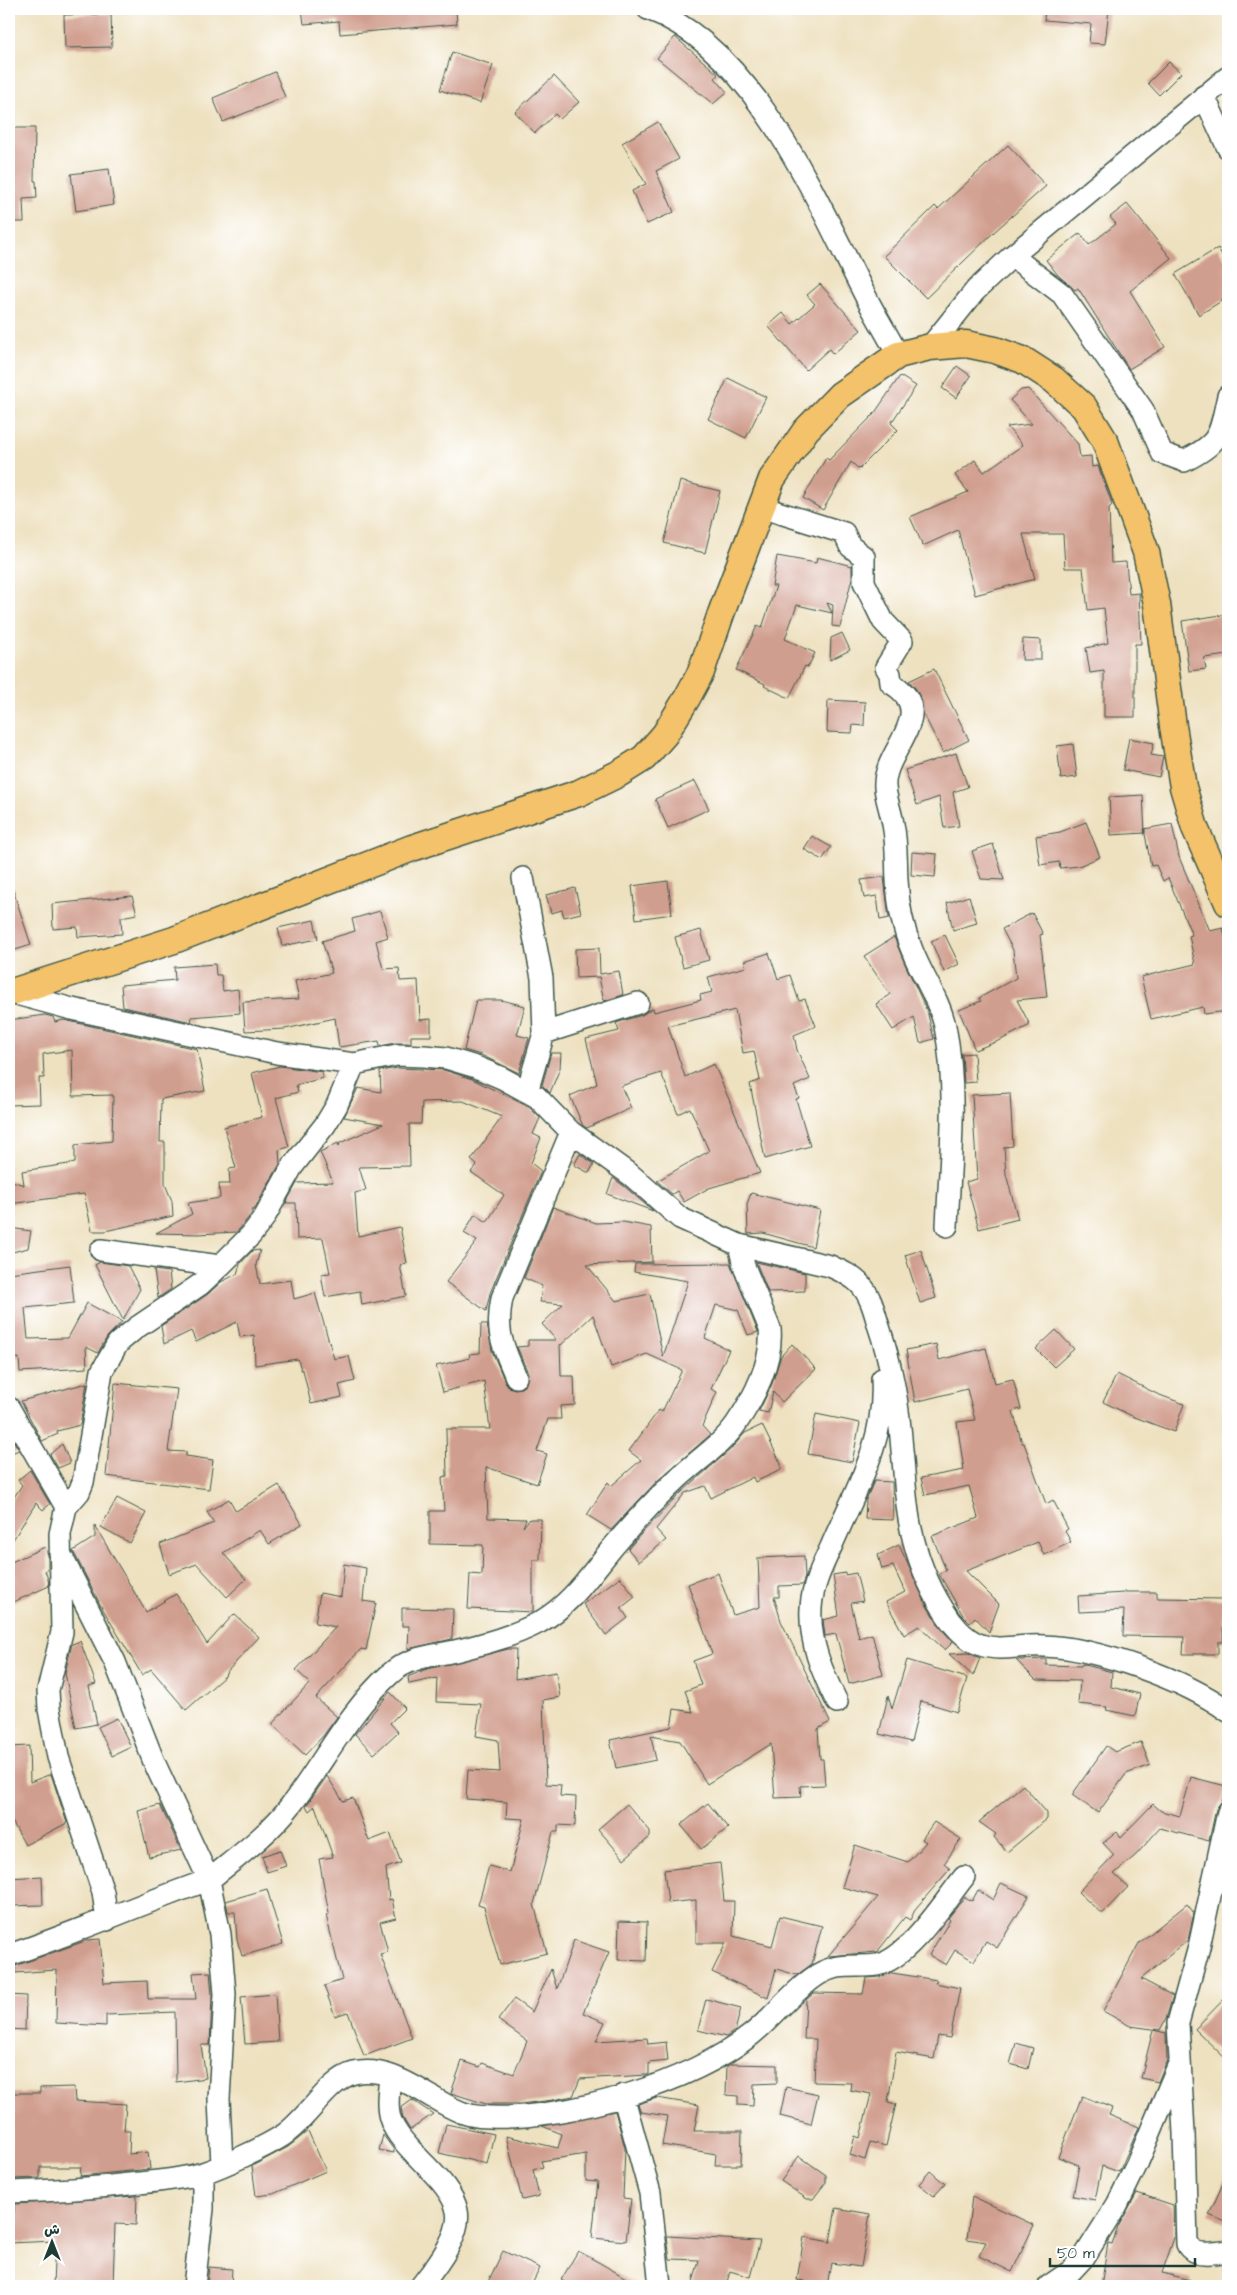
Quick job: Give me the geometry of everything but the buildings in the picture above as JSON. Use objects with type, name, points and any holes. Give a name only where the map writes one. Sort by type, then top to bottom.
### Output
[{"type":"main road","points":[[9,993],[174,940],[412,848],[579,793],[620,773],[644,758],[665,734],[688,698],[701,672],[772,479],[806,430],[840,395],[898,355],[930,348],[966,344],[995,350],[1022,360],[1054,380],[1084,408],[1105,441],[1127,496],[1146,552],[1152,578],[1173,726],[1184,787],[1195,828],[1228,903]]},
{"type":"street","points":[[648,9],[661,14],[694,33],[727,66],[773,122],[801,168],[867,300],[898,355]]},
{"type":"street","points":[[930,348],[975,291],[1012,256],[1228,77]]},
{"type":"street","points":[[1204,96],[1228,148]]},
{"type":"street","points":[[1012,256],[1062,294],[1143,410],[1162,453],[1184,461],[1201,453],[1218,437],[1228,396]]},
{"type":"street","points":[[761,507],[844,533],[850,546],[864,557],[864,582],[883,621],[902,641],[886,667],[890,674],[891,683],[901,689],[909,704],[909,727],[891,763],[884,785],[897,847],[897,881],[905,933],[940,1011],[949,1051],[952,1130],[947,1226]]},
{"type":"street","points":[[523,878],[542,978],[544,1033],[527,1092]]},
{"type":"street","points":[[9,993],[213,1041],[278,1054],[354,1064],[397,1055],[446,1058],[502,1078],[537,1097],[571,1132],[632,1176],[680,1218],[739,1245],[830,1266],[844,1272],[860,1285],[870,1300],[883,1339],[894,1384],[906,1501],[919,1560],[944,1610],[959,1630],[979,1644],[992,1647],[1045,1646],[1075,1649],[1114,1659],[1190,1688],[1210,1698],[1228,1711]]},
{"type":"street","points":[[544,1033],[638,1003]]},
{"type":"street","points":[[107,1920],[102,1892],[58,1757],[49,1709],[48,1690],[62,1632],[60,1534],[66,1507],[79,1492],[83,1482],[102,1371],[118,1343],[136,1328],[201,1284],[251,1235],[264,1218],[292,1167],[325,1125],[337,1104],[354,1064]]},
{"type":"street","points":[[516,1377],[499,1333],[500,1307],[517,1260],[571,1132]]},
{"type":"street","points":[[9,1955],[107,1920],[136,1906],[209,1880],[270,1828],[290,1807],[332,1743],[390,1674],[414,1660],[487,1643],[519,1632],[562,1608],[582,1588],[619,1540],[674,1482],[734,1426],[755,1389],[765,1364],[771,1339],[768,1324],[744,1266],[739,1245]]},
{"type":"street","points":[[101,1250],[220,1266]]},
{"type":"street","points":[[837,1702],[820,1669],[811,1623],[811,1606],[819,1573],[860,1484],[878,1437],[883,1405],[883,1339]]},
{"type":"street","points":[[9,1408],[66,1507]]},
{"type":"street","points":[[60,1553],[115,1662],[154,1762],[209,1880],[220,1934],[225,1994],[219,2098],[212,2169],[202,2209],[194,2286]]},
{"type":"street","points":[[1228,1812],[1199,1947],[1178,2023],[1187,2244],[1194,2251],[1215,2253],[1228,2251]]},
{"type":"street","points":[[9,2192],[107,2187],[167,2180],[212,2169],[282,2136],[298,2124],[342,2077],[364,2071],[390,2076],[414,2086],[454,2110],[469,2115],[489,2118],[545,2114],[623,2095],[683,2074],[749,2037],[793,1993],[819,1974],[842,1965],[876,1965],[887,1962],[902,1952],[920,1933],[964,1877]]},
{"type":"street","points":[[1049,2286],[1071,2271],[1084,2257],[1117,2206],[1180,2063]]},
{"type":"street","points":[[390,2076],[389,2118],[394,2129],[451,2196],[458,2212],[456,2224],[442,2259],[421,2286]]},
{"type":"street","points":[[623,2095],[650,2193],[660,2286]]}]
